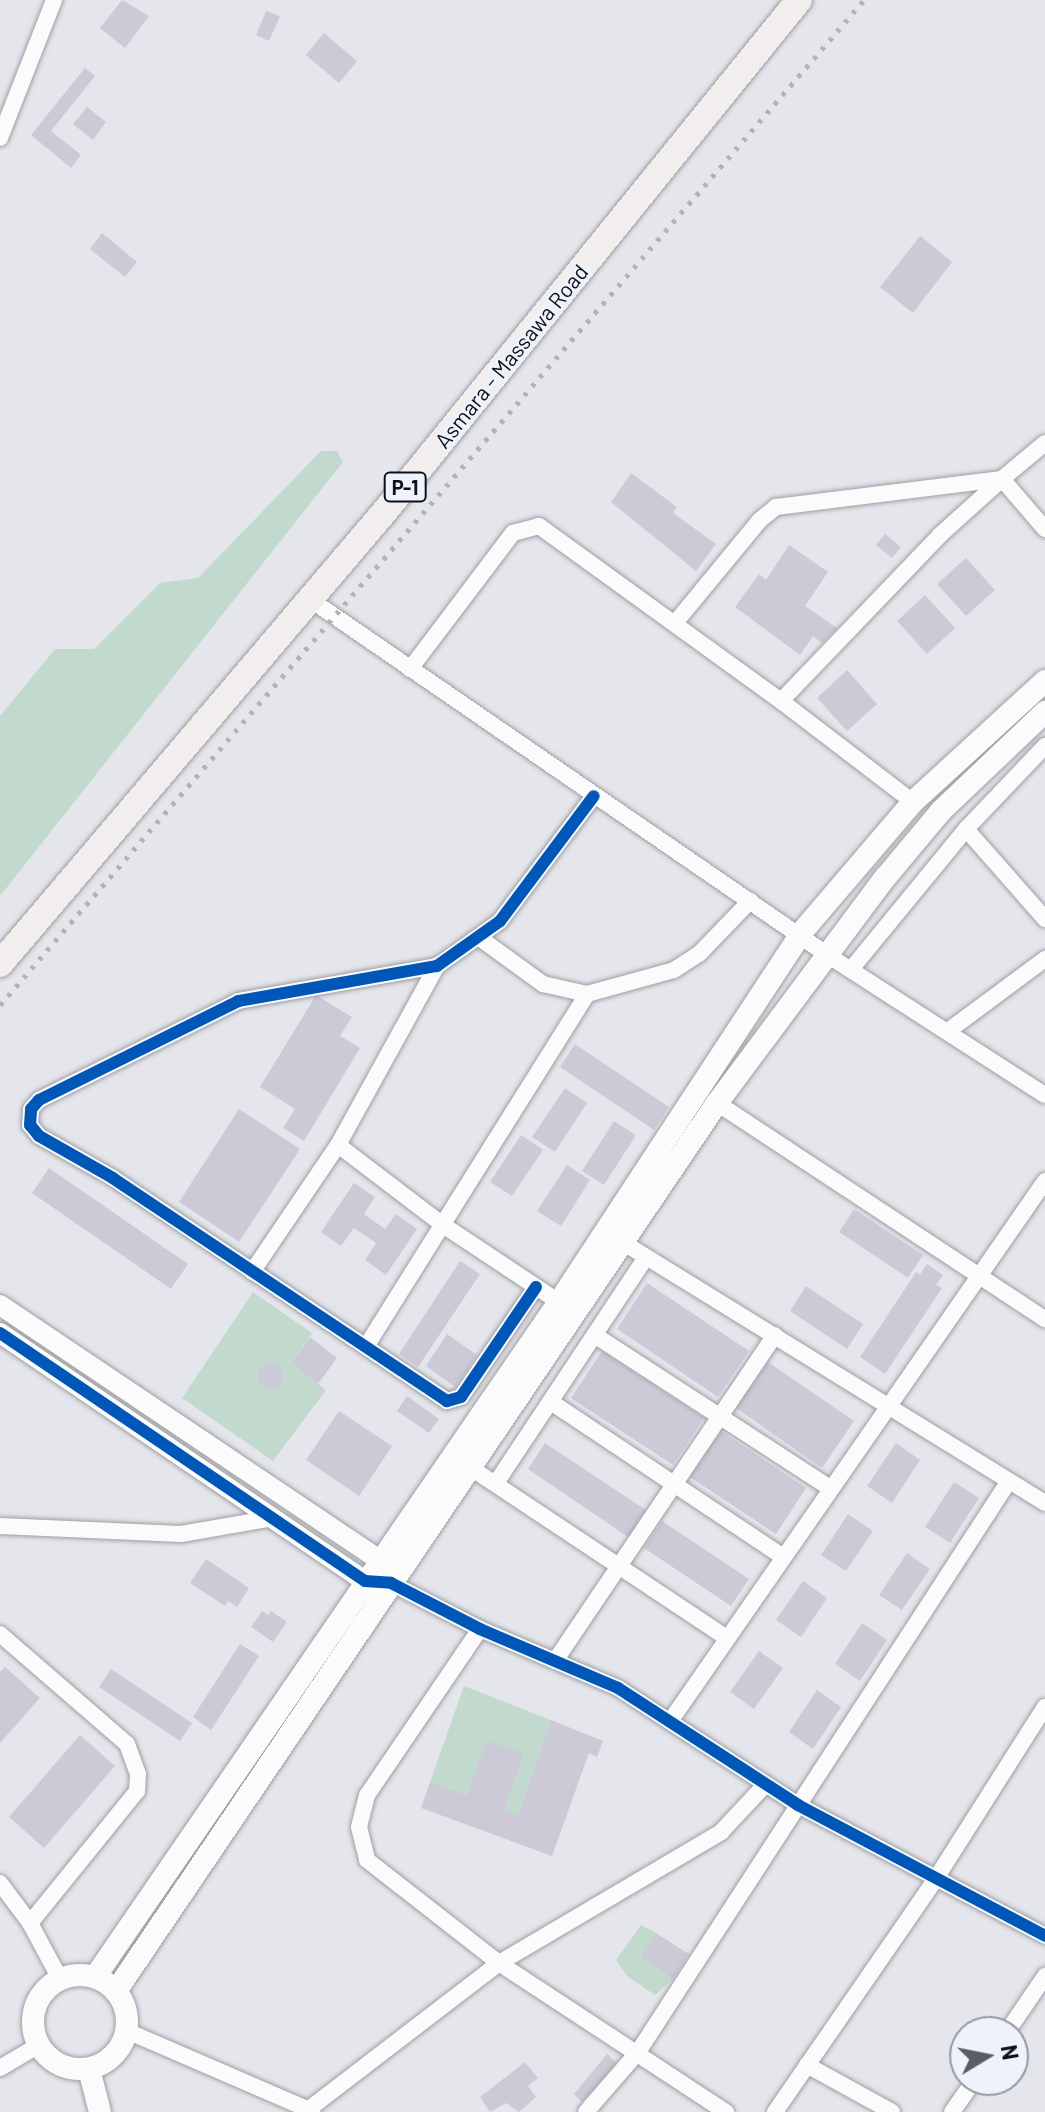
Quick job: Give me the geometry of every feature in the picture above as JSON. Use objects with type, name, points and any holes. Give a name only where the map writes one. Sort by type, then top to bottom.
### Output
[{"type":"highway","name":"Asmara - Massawa Road","points":[[0,964],[311,600],[799,0]]},
{"type":"main road","points":[[95,1977],[559,1302],[801,933],[913,802],[1045,681]]},
{"type":"main road","points":[[116,1991],[391,1583],[626,1244],[717,1103],[826,954],[941,811],[1045,712]]},
{"type":"main road","points":[[95,1977],[116,1991],[123,2003],[127,2031],[114,2056],[89,2069],[60,2065],[39,2045],[33,2030],[38,2000],[60,1979],[95,1977]]},
{"type":"main road","points":[[89,2069],[100,2112]]},
{"type":"street","points":[[0,138],[54,0]]},
{"type":"street","points":[[781,701],[940,535],[1045,443]]},
{"type":"street","points":[[1002,479],[1045,529]]},
{"type":"street","points":[[675,623],[760,520],[776,507],[1002,479]]},
{"type":"street","points":[[410,669],[513,533],[525,527],[539,526],[781,701],[913,802]]},
{"type":"street","points":[[311,600],[594,796],[801,933],[826,954],[1045,1095]]},
{"type":"street","points":[[852,968],[966,829],[1044,749]]},
{"type":"street","points":[[536,1287],[454,1401],[252,1272],[113,1178],[39,1136],[30,1125],[31,1109],[49,1094],[238,1001],[437,966],[481,939],[524,895],[594,796]]},
{"type":"street","points":[[966,829],[1045,919]]},
{"type":"street","points":[[481,939],[543,984],[587,994],[674,970],[699,954],[750,901]]},
{"type":"street","points":[[948,1031],[1045,959]]},
{"type":"street","points":[[252,1272],[338,1145],[437,966]]},
{"type":"street","points":[[367,1345],[587,994]]},
{"type":"street","points":[[717,1103],[1045,1319]]},
{"type":"street","points":[[338,1145],[443,1225],[559,1302]]},
{"type":"street","points":[[671,1720],[887,1403],[1045,1181]]},
{"type":"street","points":[[605,1232],[1045,1503]]},
{"type":"street","points":[[496,1483],[646,1257]]},
{"type":"street","points":[[0,1305],[379,1560],[391,1583]]},
{"type":"street","points":[[0,1333],[365,1581],[391,1583],[480,1629],[618,1688],[798,1805],[1045,1936]]},
{"type":"street","points":[[555,1661],[620,1570],[775,1335]]},
{"type":"street","points":[[596,1336],[830,1488]]},
{"type":"street","points":[[551,1402],[783,1557]]},
{"type":"street","points":[[471,1468],[620,1570],[727,1638]]},
{"type":"street","points":[[586,2112],[638,2052],[1009,1481]]},
{"type":"street","points":[[0,1526],[181,1534],[273,1518]]},
{"type":"street","points":[[480,1629],[367,1795],[359,1827],[367,1860],[499,1963],[726,2112]]},
{"type":"street","points":[[0,1634],[127,1744],[138,1774],[137,1791],[30,1923]]},
{"type":"street","points":[[775,2112],[935,1880],[1045,1707]]},
{"type":"street","points":[[127,2031],[307,2111],[499,1963],[721,1832],[765,1785]]},
{"type":"street","points":[[0,1883],[30,1923],[60,1979]]},
{"type":"street","points":[[1018,2016],[1045,1976]]},
{"type":"street","points":[[0,2068],[39,2045]]},
{"type":"street","points":[[807,2065],[892,2112]]},
{"type":"green space","points":[[321,451],[337,451],[343,462],[0,896],[0,716],[55,649],[94,649],[160,583],[198,578]]},
{"type":"green space","points":[[253,1292],[312,1333],[291,1363],[326,1390],[273,1461],[182,1398]]},
{"type":"green space","points":[[464,1686],[551,1720],[518,1815],[504,1810],[523,1753],[486,1740],[467,1795],[430,1782]]},
{"type":"green space","points":[[641,1925],[656,1933],[640,1958],[673,1979],[655,1995],[627,1976],[616,1960]]},
{"type":"building","points":[[122,0],[149,16],[125,48],[100,28]]},
{"type":"building","points":[[266,11],[280,16],[269,41],[256,35]]},
{"type":"building","points":[[324,33],[357,61],[339,83],[306,55]]},
{"type":"building","points":[[85,68],[95,76],[51,131],[81,155],[71,168],[31,135]]},
{"type":"building","points":[[87,107],[106,122],[93,140],[73,124]]},
{"type":"building","points":[[102,233],[137,262],[125,277],[90,249]]},
{"type":"building","points":[[920,236],[952,262],[913,313],[880,287]]},
{"type":"building","points":[[631,473],[677,507],[673,513],[716,544],[696,571],[611,502]]},
{"type":"building","points":[[885,534],[901,547],[892,558],[876,545]]},
{"type":"building","points":[[789,545],[828,572],[805,606],[837,628],[822,643],[813,636],[800,655],[735,607],[759,574],[766,580]]},
{"type":"building","points":[[966,558],[995,590],[966,616],[937,584]]},
{"type":"building","points":[[925,595],[955,628],[927,654],[897,621]]},
{"type":"building","points":[[847,670],[877,704],[847,731],[817,698]]},
{"type":"building","points":[[316,995],[352,1017],[340,1036],[360,1048],[304,1141],[283,1128],[295,1109],[260,1087]]},
{"type":"building","points":[[575,1044],[669,1107],[654,1130],[560,1067]]},
{"type":"building","points":[[565,1088],[587,1103],[555,1152],[532,1137]]},
{"type":"building","points":[[239,1109],[300,1149],[239,1242],[179,1202]]},
{"type":"building","points":[[614,1121],[636,1135],[604,1185],[582,1171]]},
{"type":"building","points":[[521,1135],[543,1150],[512,1196],[490,1182]]},
{"type":"building","points":[[567,1165],[590,1180],[561,1226],[537,1211]]},
{"type":"building","points":[[49,1168],[188,1264],[171,1289],[32,1193]]},
{"type":"building","points":[[354,1183],[375,1197],[364,1214],[385,1229],[396,1214],[417,1229],[386,1275],[365,1260],[376,1243],[354,1228],[341,1246],[321,1232]]},
{"type":"building","points":[[854,1209],[923,1255],[908,1278],[839,1232]]},
{"type":"building","points":[[460,1261],[480,1274],[418,1367],[399,1354]]},
{"type":"building","points":[[927,1264],[943,1275],[936,1285],[942,1288],[885,1374],[860,1357],[916,1272],[920,1275]]},
{"type":"building","points":[[647,1283],[749,1351],[718,1397],[617,1329]]},
{"type":"building","points":[[806,1286],[863,1324],[847,1349],[790,1311]]},
{"type":"building","points":[[447,1334],[477,1355],[455,1387],[426,1366]]},
{"type":"building","points":[[310,1337],[337,1358],[318,1384],[291,1363]]},
{"type":"building","points":[[602,1351],[704,1418],[673,1465],[571,1398]]},
{"type":"building","points":[[768,1362],[854,1421],[822,1468],[736,1408]]},
{"type":"building","points":[[270,1363],[279,1367],[283,1376],[279,1385],[270,1389],[261,1385],[257,1376],[261,1367]]},
{"type":"building","points":[[407,1396],[439,1419],[429,1433],[397,1411]]},
{"type":"building","points":[[339,1411],[392,1446],[359,1496],[306,1460]]},
{"type":"building","points":[[721,1431],[806,1488],[776,1534],[690,1477]]},
{"type":"building","points":[[545,1443],[646,1510],[628,1537],[528,1469]]},
{"type":"building","points":[[896,1443],[920,1460],[892,1503],[867,1486]]},
{"type":"building","points":[[954,1482],[979,1498],[950,1543],[925,1527]]},
{"type":"building","points":[[848,1514],[873,1531],[846,1571],[821,1555]]},
{"type":"building","points":[[662,1521],[749,1579],[731,1606],[644,1548]]},
{"type":"building","points":[[907,1553],[930,1569],[902,1610],[879,1595]]},
{"type":"building","points":[[206,1559],[249,1588],[237,1607],[228,1601],[225,1606],[190,1583]]},
{"type":"building","points":[[803,1581],[827,1598],[801,1637],[776,1620]]},
{"type":"building","points":[[262,1611],[268,1615],[271,1611],[287,1622],[273,1642],[251,1627]]},
{"type":"building","points":[[862,1623],[887,1640],[860,1681],[835,1664]]},
{"type":"building","points":[[240,1644],[259,1656],[211,1730],[193,1717]]},
{"type":"building","points":[[759,1651],[783,1668],[754,1709],[730,1692]]},
{"type":"building","points":[[5,1667],[40,1698],[0,1743],[0,1672]]},
{"type":"building","points":[[111,1669],[192,1723],[180,1741],[99,1687]]},
{"type":"building","points":[[817,1690],[841,1707],[813,1749],[789,1732]]},
{"type":"building","points":[[551,1720],[603,1741],[597,1757],[589,1753],[552,1856],[421,1808],[430,1782],[467,1795],[486,1740],[524,1753],[504,1810],[518,1815]]},
{"type":"building","points":[[80,1735],[115,1766],[44,1848],[9,1817]]},
{"type":"building","points":[[656,1933],[689,1954],[673,1979],[640,1958]]},
{"type":"building","points":[[607,2054],[617,2063],[582,2102],[574,2094]]},
{"type":"building","points":[[525,2062],[538,2078],[528,2086],[536,2097],[519,2112],[506,2103],[490,2112],[480,2097]]},
{"type":"railway","points":[[0,1005],[864,0]]},
{"type":"cycle path","points":[[536,1287],[461,1397],[447,1401],[113,1178],[39,1136],[30,1125],[31,1109],[39,1100],[238,1001],[437,966],[500,921],[594,796]]},
{"type":"cycle path","points":[[0,1333],[365,1581],[391,1583],[480,1629],[618,1688],[798,1805],[1045,1936]]}]
